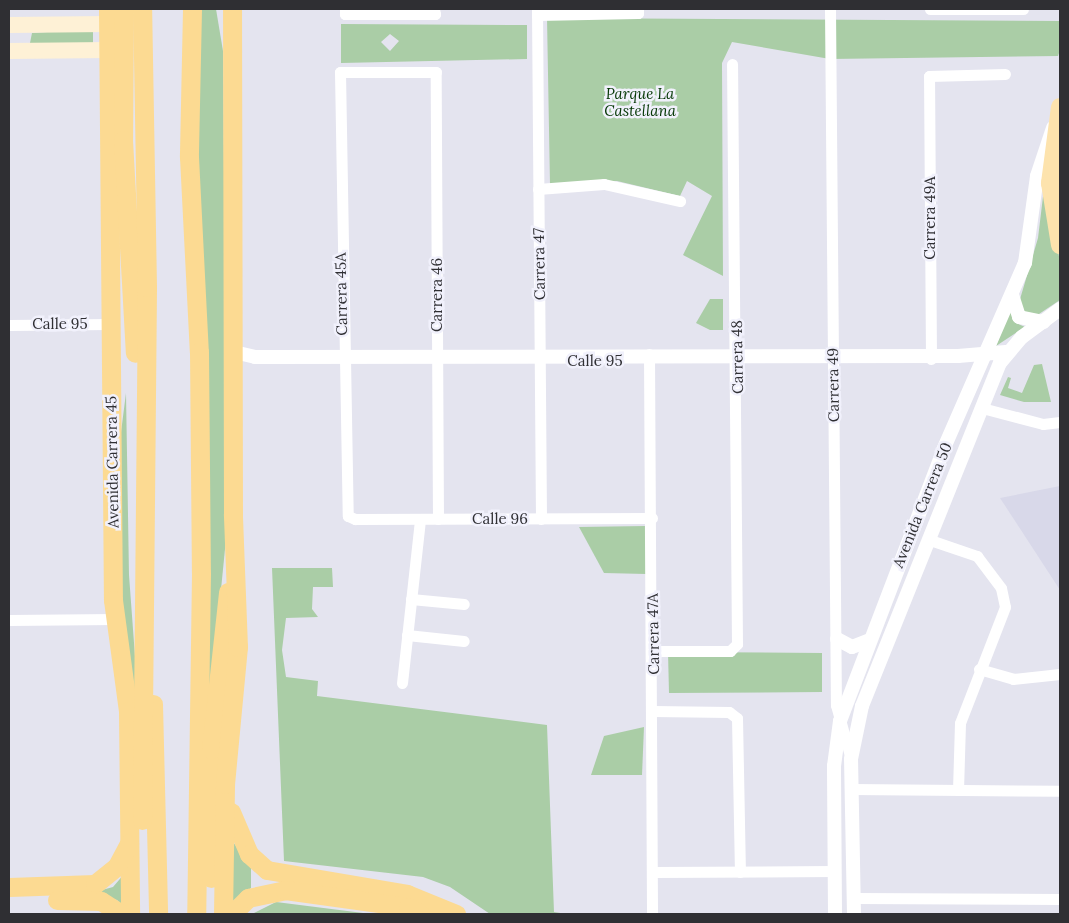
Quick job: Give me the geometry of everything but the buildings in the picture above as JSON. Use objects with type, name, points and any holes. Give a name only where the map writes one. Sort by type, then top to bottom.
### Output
[{"type":"highway","name":"Avenida Carrera 45","points":[[124,9],[123,140],[129,291],[144,439]]},
{"type":"highway","name":"Avenida Carrera 45","points":[[142,9],[147,287],[144,439],[145,633],[142,914]]},
{"type":"highway","points":[[192,9],[189,156],[199,352],[201,573],[196,914]]},
{"type":"highway","points":[[221,9],[232,51]]},
{"type":"highway","points":[[224,914],[225,784],[238,647],[233,560],[232,9]]},
{"type":"highway","name":"Avenida Carrera 45","points":[[108,16],[115,619],[126,692],[130,914]]},
{"type":"highway","points":[[112,462],[129,291]]},
{"type":"highway","points":[[211,914],[212,722],[233,560]]},
{"type":"highway","name":"Avenida Carrera 45","points":[[145,633],[156,730],[158,914]]},
{"type":"highway","points":[[225,784],[235,829],[249,854],[267,870],[407,894],[456,914]]},
{"type":"highway","points":[[9,887],[95,884],[116,866],[130,840]]},
{"type":"highway","points":[[232,914],[248,898],[285,890],[408,908],[420,914]]},
{"type":"highway","points":[[9,900],[101,901],[121,914]]},
{"type":"main road","points":[[13,25],[108,16]]},
{"type":"main road","points":[[11,51],[23,38],[13,25]]},
{"type":"main road","points":[[11,51],[108,50]]},
{"type":"main road","points":[[1058,112],[1051,202],[1060,245]]},
{"type":"street","name":"Carrera 49","points":[[830,9],[837,639],[840,721],[851,759]]},
{"type":"street","points":[[930,10],[1023,10]]},
{"type":"street","points":[[345,11],[434,11]]},
{"type":"street","points":[[537,12],[638,11]]},
{"type":"street","name":"Carrera 47","points":[[537,12],[541,519]]},
{"type":"street","name":"Carrera 48","points":[[654,651],[735,649],[737,357],[732,64]]},
{"type":"street","name":"Carrera 46","points":[[340,72],[436,72],[438,519]]},
{"type":"street","name":"Carrera 45A","points":[[340,72],[342,360],[348,516]]},
{"type":"street","name":"Carrera 49A","points":[[931,356],[929,76],[1005,74]]},
{"type":"street","name":"Avenida Carrera 50","points":[[835,914],[834,766],[840,721],[868,642],[984,355],[1012,294],[1029,247],[1037,176],[1058,112]]},
{"type":"street","points":[[538,189],[604,184],[680,201]]},
{"type":"street","points":[[1012,294],[1019,317],[1042,322]]},
{"type":"street","name":"Avenida Carrera 50","points":[[854,914],[851,759],[862,706],[1006,352],[1060,309]]},
{"type":"street","name":"Calle 95","points":[[9,325],[111,324]]},
{"type":"street","name":"Calle 95","points":[[234,352],[254,357],[342,360]]},
{"type":"street","name":"Calle 95","points":[[234,372],[248,365],[342,360],[958,356],[1006,352]]},
{"type":"street","name":"Carrera 47A","points":[[649,357],[654,651],[652,914]]},
{"type":"street","points":[[982,408],[1043,424],[1060,422]]},
{"type":"street","name":"Calle 96","points":[[348,516],[420,519],[652,518]]},
{"type":"street","points":[[402,683],[420,519]]},
{"type":"street","points":[[930,540],[977,556],[1001,588],[1004,607],[960,723],[958,790]]},
{"type":"street","points":[[411,599],[464,604]]},
{"type":"street","points":[[9,620],[115,619]]},
{"type":"street","points":[[407,635],[464,641]]},
{"type":"street","points":[[837,639],[852,647],[868,642]]},
{"type":"street","points":[[979,669],[1013,679],[1060,674]]},
{"type":"street","points":[[653,711],[729,712],[737,718],[740,872]]},
{"type":"street","points":[[851,790],[1060,791]]},
{"type":"street","points":[[653,872],[835,871]]},
{"type":"street","points":[[854,898],[1060,899]]},
{"type":"shaded area","points":[[1060,486],[1060,590],[1000,498]]},
{"type":"green space","points":[[198,9],[216,9],[223,51],[227,529],[211,690],[206,690],[196,169]]},
{"type":"green space","name":"Parque La Castellana","points":[[547,18],[1060,21],[1060,50],[1058,56],[830,59],[732,42],[722,63],[723,276],[683,255],[712,196],[687,181],[680,196],[617,181],[550,185]]},
{"type":"green space","points":[[341,24],[527,25],[527,59],[341,63]],"holes":[[[390,34],[399,41],[390,51],[381,42]]]},
{"type":"green space","points":[[93,29],[93,44],[30,43],[32,33]]},
{"type":"green space","points":[[1045,180],[1060,262],[1060,300],[1033,318],[1018,306],[1038,238]]},
{"type":"green space","points":[[710,299],[723,299],[723,330],[710,330],[696,323]]},
{"type":"green space","points":[[1010,310],[1016,323],[1025,327],[996,346]]},
{"type":"green space","points":[[1042,364],[1051,402],[1024,402],[1000,395],[1008,377],[1011,378],[1008,388],[1022,393],[1034,365]]},
{"type":"green space","points":[[126,393],[129,575],[136,670],[135,717],[122,609],[119,448]]},
{"type":"green space","points":[[646,526],[646,574],[604,573],[579,527]]},
{"type":"green space","points":[[272,568],[332,568],[333,587],[313,587],[312,609],[318,617],[286,618],[282,650],[286,677],[318,681],[317,696],[547,725],[554,912],[567,914],[490,914],[450,887],[423,877],[284,861]]},
{"type":"green space","points":[[668,652],[822,653],[822,692],[669,693]]},
{"type":"green space","points":[[644,727],[642,775],[591,775],[604,736]]},
{"type":"green space","points":[[231,839],[251,867],[251,888],[230,903]]},
{"type":"green space","points":[[125,873],[127,911],[117,900],[91,893],[113,887]]},
{"type":"green space","points":[[276,902],[371,914],[252,914]]}]
